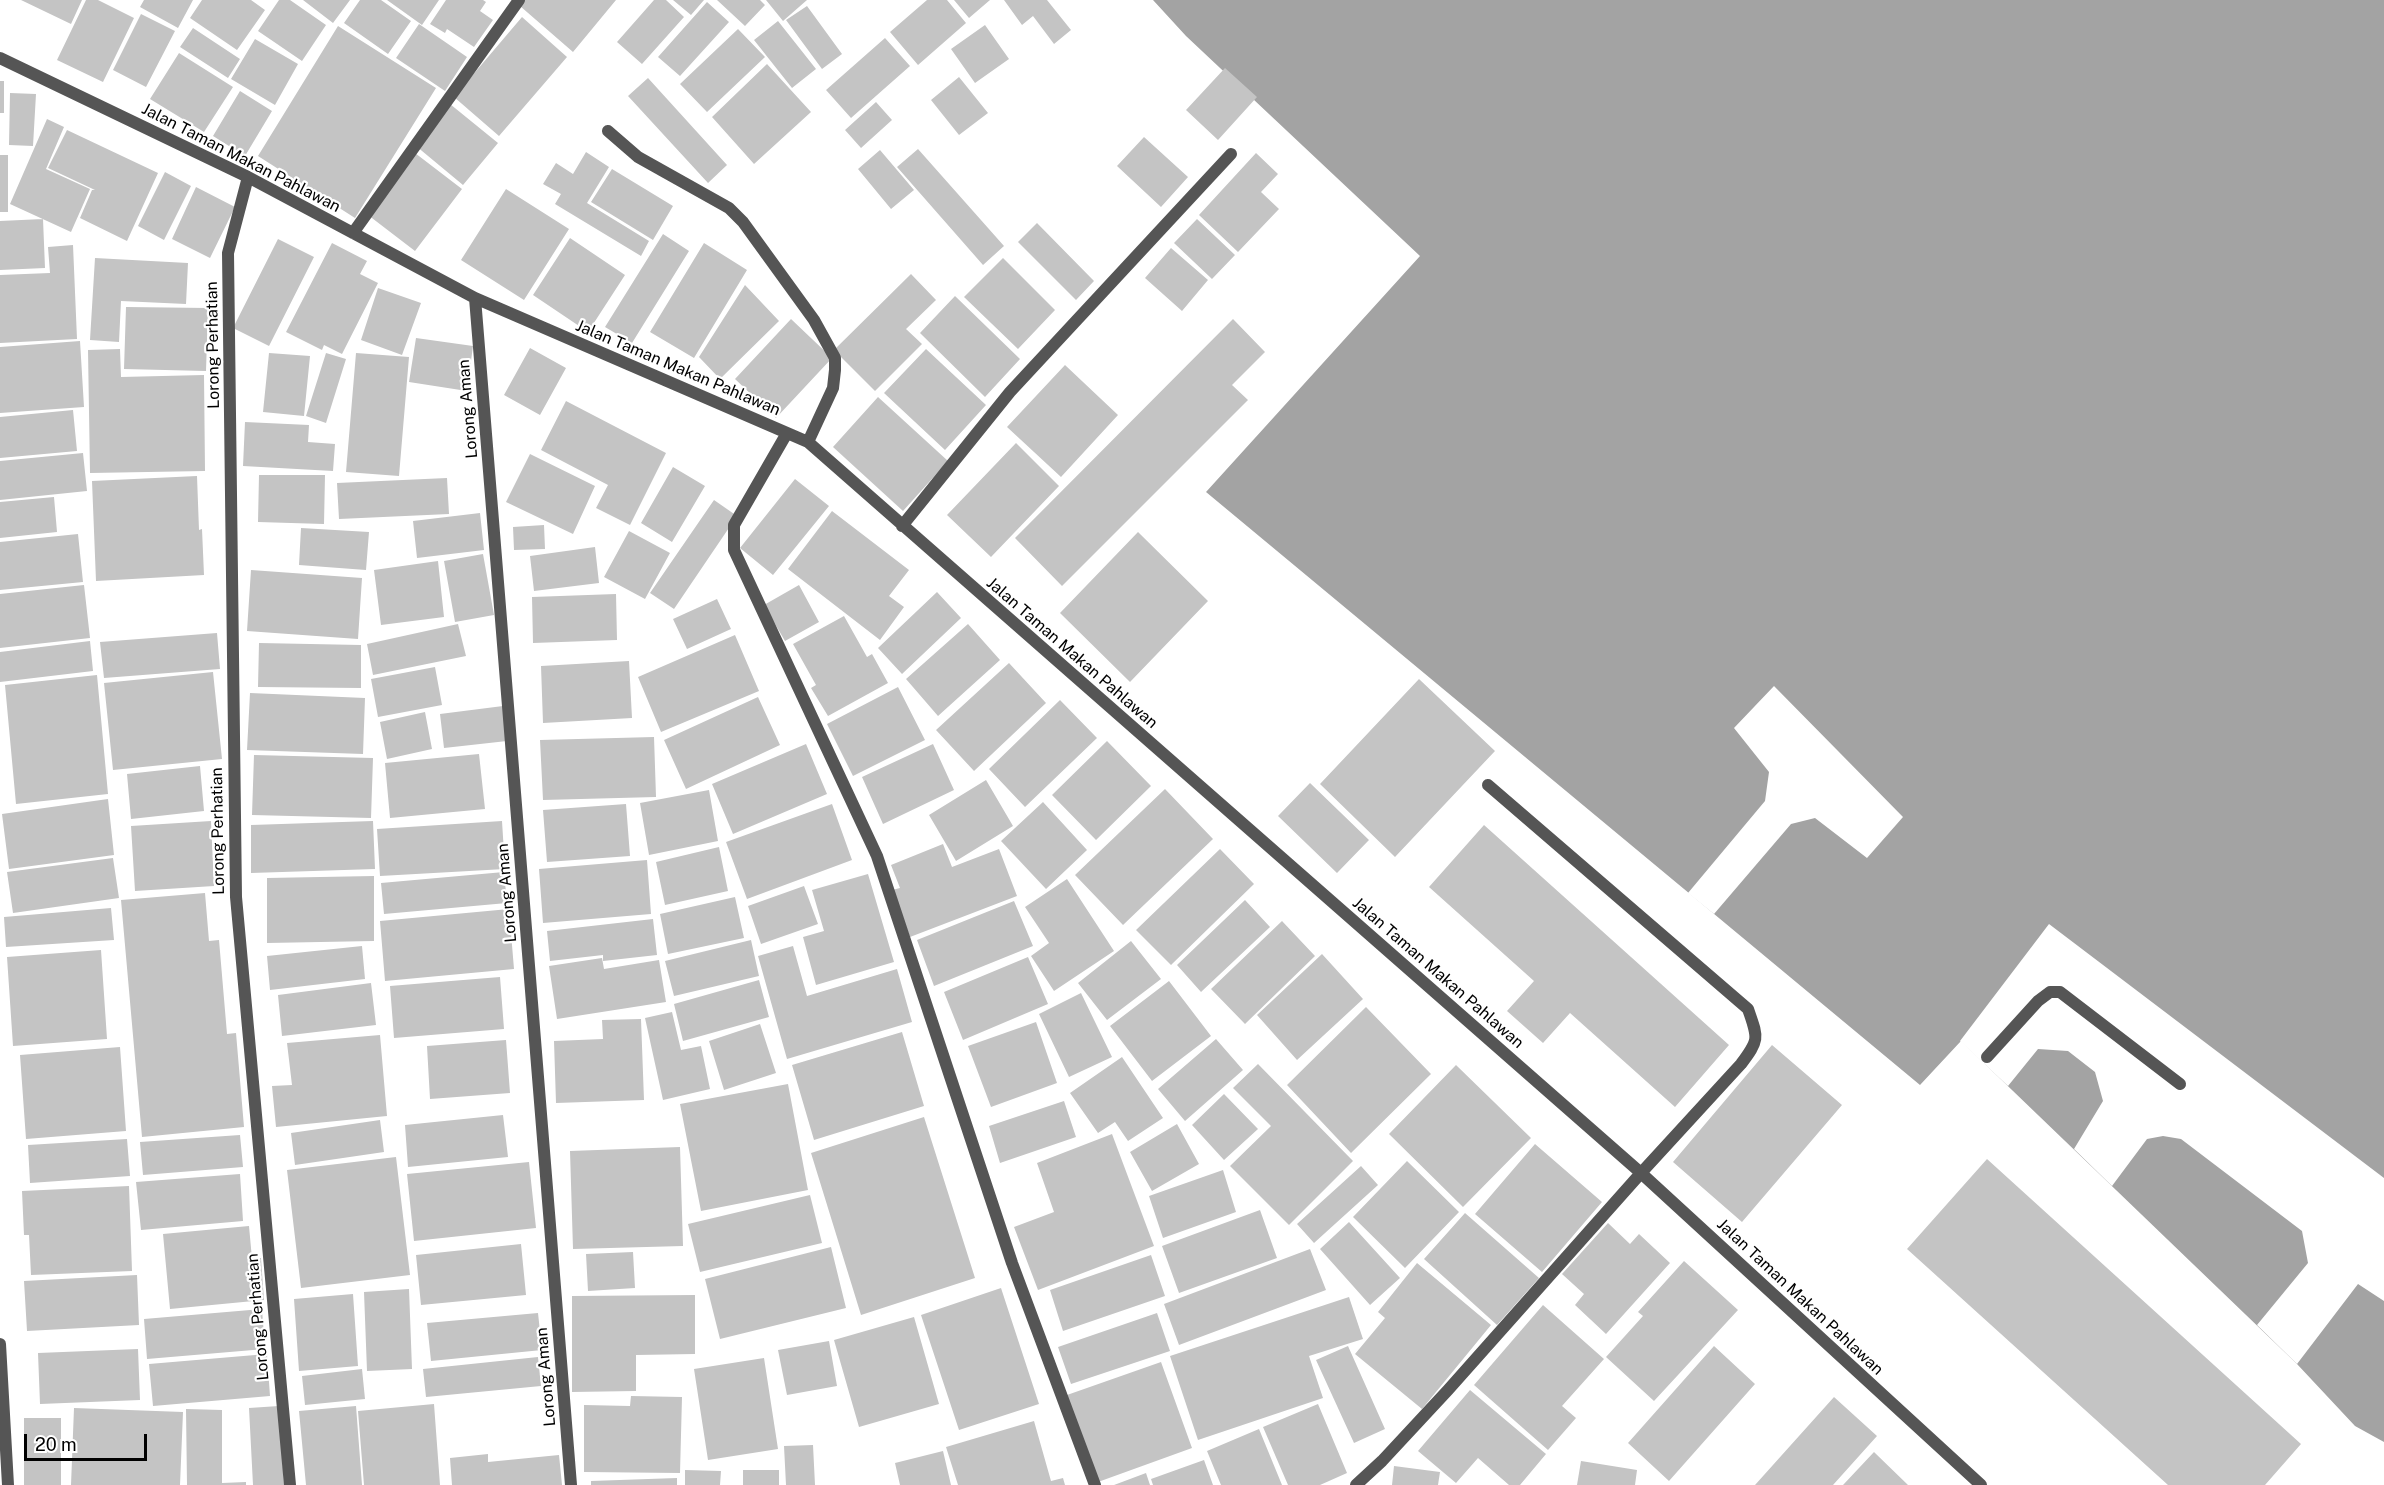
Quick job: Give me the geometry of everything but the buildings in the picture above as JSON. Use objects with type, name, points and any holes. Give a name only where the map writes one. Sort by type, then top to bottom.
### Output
[{"type":"street","points":[[352,233],[519,0]]},
{"type":"street","name":"Jalan Taman Makan Pahlawan","points":[[0,58],[248,177],[475,298],[808,442],[1641,1173],[1981,1485]]},
{"type":"street","points":[[608,131],[638,158],[729,208],[743,222],[814,320],[835,358],[835,370],[832,388],[808,442]]},
{"type":"street","points":[[902,526],[1010,392],[1231,154]]},
{"type":"street","name":"Lorong Perhatian","points":[[248,177],[228,253],[236,897],[290,1485]]},
{"type":"street","name":"Lorong Aman","points":[[475,298],[572,1485]]},
{"type":"street","points":[[788,433],[735,525],[734,550],[877,856],[1012,1263],[1095,1485]]},
{"type":"street","points":[[1356,1485],[1382,1461],[1448,1390],[1756,1045],[1756,1031],[1748,1010],[1488,785]]},
{"type":"street","points":[[1987,1057],[2038,1001],[2050,992],[2061,992],[2180,1084]]},
{"type":"street","points":[[0,1344],[8,1485]]},
{"type":"shaded area","points":[[1153,0],[2384,0],[2384,1442],[2355,1426],[2297,1364],[1961,1041],[1920,1085],[1206,492],[1420,256],[1186,36]]},
{"type":"pier","points":[[1774,686],[1903,817],[1867,858],[1815,818],[1791,824],[1714,914],[1688,893],[1765,801],[1769,772],[1734,728]]},
{"type":"pier","points":[[2049,924],[2384,1178],[2384,1301],[2358,1284],[2297,1364],[2257,1325],[2308,1263],[2302,1231],[2181,1139],[2163,1136],[2147,1139],[2112,1186],[2074,1149],[2103,1101],[2095,1072],[2068,1051],[2038,1049],[2008,1086],[1960,1041]]}]
